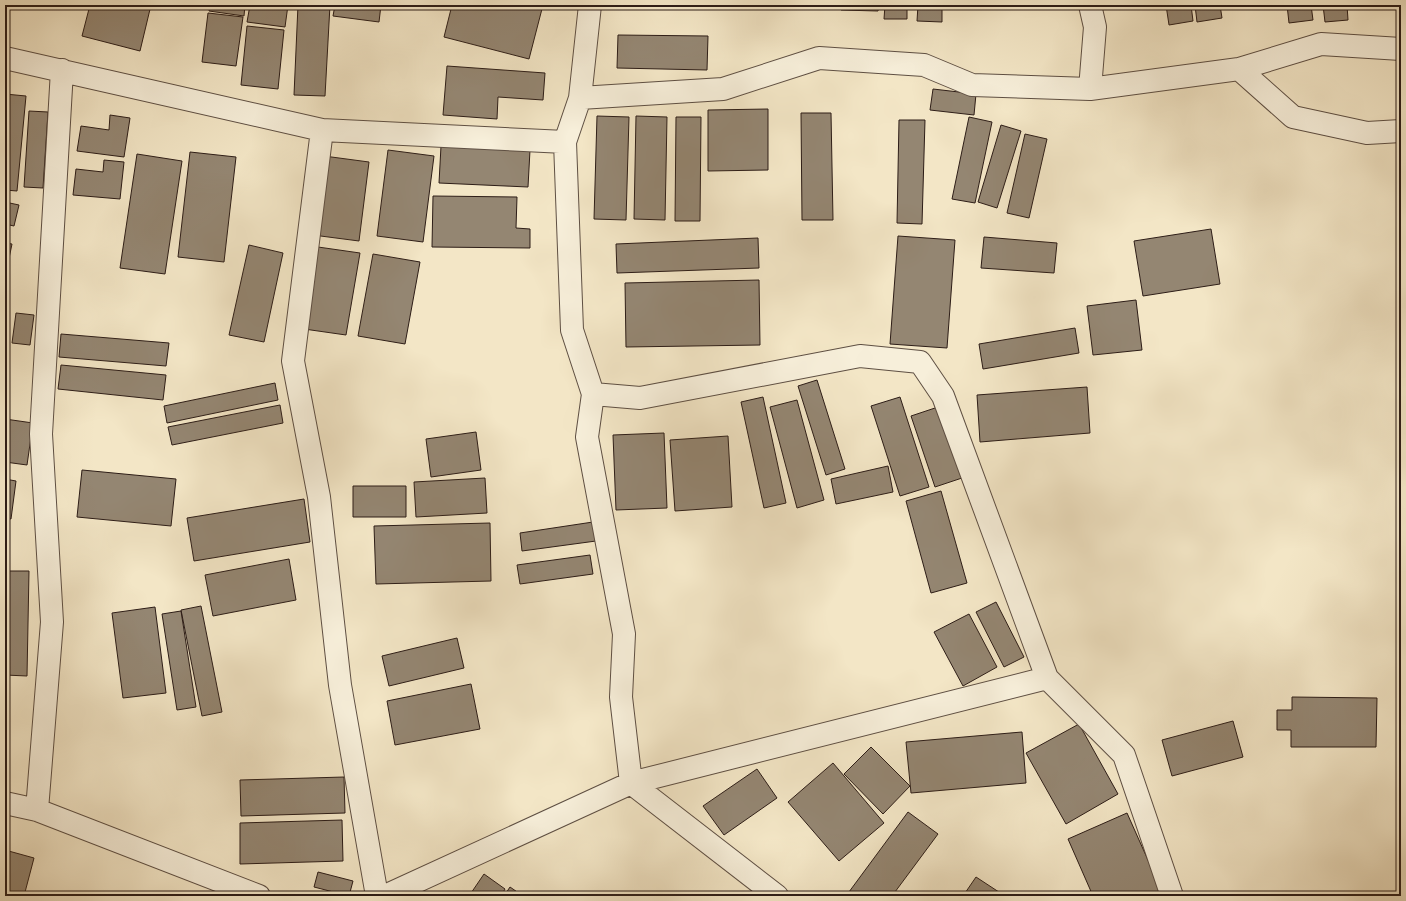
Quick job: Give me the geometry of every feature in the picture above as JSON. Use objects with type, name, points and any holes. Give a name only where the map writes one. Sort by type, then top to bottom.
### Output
[{"type":"street","points":[[590,5],[580,98],[565,142],[572,330],[593,394],[587,437],[624,634],[621,697],[631,783],[776,896]]},
{"type":"street","points":[[1090,5],[1095,27],[1090,89]]},
{"type":"street","points":[[580,98],[722,90],[819,58],[924,66],[972,85],[1090,89],[1239,69],[1321,44],[1401,49]]},
{"type":"street","points":[[5,58],[322,130],[565,142]]},
{"type":"street","points":[[1239,69],[1293,117],[1367,134],[1401,131]]},
{"type":"street","points":[[37,810],[52,622],[41,434],[62,70]]},
{"type":"street","points":[[322,130],[293,361],[319,497],[340,685],[377,896]]},
{"type":"street","points":[[593,394],[640,398],[860,356],[920,362],[943,396],[1047,678],[1124,755],[1172,896]]},
{"type":"street","points":[[385,896],[631,783],[1047,678]]},
{"type":"street","points":[[5,802],[37,810],[259,896]]},
{"type":"building","points":[[51,5],[66,5],[64,9]]},
{"type":"building","points":[[90,5],[151,5],[140,51],[82,36]]},
{"type":"building","points":[[210,5],[245,5],[244,16],[209,11]]},
{"type":"building","points":[[250,5],[288,5],[285,27],[247,22]]},
{"type":"building","points":[[298,5],[330,5],[325,96],[294,95]]},
{"type":"building","points":[[335,5],[381,5],[379,22],[333,16]]},
{"type":"building","points":[[452,5],[543,5],[529,59],[444,37]]},
{"type":"building","points":[[841,5],[879,5],[878,11],[841,10]]},
{"type":"building","points":[[885,5],[907,5],[907,19],[884,19]]},
{"type":"building","points":[[918,5],[942,5],[942,22],[917,21]]},
{"type":"building","points":[[1166,5],[1191,5],[1193,21],[1169,25]]},
{"type":"building","points":[[1195,5],[1220,5],[1222,18],[1197,22]]},
{"type":"building","points":[[1287,5],[1311,5],[1313,20],[1289,23]]},
{"type":"building","points":[[1323,5],[1347,5],[1348,20],[1325,22]]},
{"type":"building","points":[[208,13],[243,17],[236,66],[202,62]]},
{"type":"building","points":[[247,26],[284,30],[278,89],[241,85]]},
{"type":"building","points":[[618,35],[708,36],[707,70],[617,68]]},
{"type":"building","points":[[447,66],[545,73],[543,100],[498,97],[497,119],[443,115]]},
{"type":"building","points":[[933,89],[976,94],[974,115],[930,110]]},
{"type":"building","points":[[5,94],[26,96],[17,191],[5,190]]},
{"type":"building","points":[[768,109],[768,170],[708,171],[708,110]]},
{"type":"building","points":[[29,111],[48,112],[43,188],[24,187]]},
{"type":"building","points":[[801,113],[831,113],[833,220],[802,220]]},
{"type":"building","points":[[110,115],[130,118],[124,157],[77,151],[81,126],[109,130]]},
{"type":"building","points":[[597,116],[629,117],[626,220],[594,219]]},
{"type":"building","points":[[636,116],[667,117],[665,220],[634,219]]},
{"type":"building","points":[[676,117],[701,117],[700,221],[675,221]]},
{"type":"building","points":[[969,117],[992,122],[975,203],[952,199]]},
{"type":"building","points":[[899,120],[925,120],[922,224],[897,223]]},
{"type":"building","points":[[1001,125],[1021,131],[997,208],[978,202]]},
{"type":"building","points":[[1025,134],[1047,139],[1029,218],[1007,213]]},
{"type":"building","points":[[441,146],[530,150],[528,187],[439,183]]},
{"type":"building","points":[[388,150],[434,156],[423,242],[377,236]]},
{"type":"building","points":[[190,152],[236,157],[224,262],[178,257]]},
{"type":"building","points":[[137,154],[182,161],[165,274],[120,268]]},
{"type":"building","points":[[324,156],[369,162],[359,241],[313,235]]},
{"type":"building","points":[[104,160],[124,162],[120,199],[73,195],[76,169],[103,172]]},
{"type":"building","points":[[433,196],[517,197],[516,228],[530,229],[530,248],[432,247]]},
{"type":"building","points":[[5,202],[19,205],[14,226],[5,224]]},
{"type":"building","points":[[1211,229],[1220,284],[1143,296],[1134,241]]},
{"type":"building","points":[[898,236],[955,240],[947,348],[890,344]]},
{"type":"building","points":[[984,237],[1057,243],[1054,273],[981,268]]},
{"type":"building","points":[[758,238],[759,268],[617,273],[616,244]]},
{"type":"building","points":[[5,243],[12,244],[7,268],[5,268]]},
{"type":"building","points":[[249,245],[283,253],[264,342],[229,335]]},
{"type":"building","points":[[318,247],[360,253],[346,335],[304,329]]},
{"type":"building","points":[[373,254],[420,262],[405,344],[358,336]]},
{"type":"building","points":[[759,280],[760,345],[626,347],[625,283]]},
{"type":"building","points":[[1136,300],[1142,350],[1093,355],[1087,306]]},
{"type":"building","points":[[16,313],[34,315],[30,345],[12,343]]},
{"type":"building","points":[[1075,328],[1079,353],[983,369],[979,344]]},
{"type":"building","points":[[61,334],[169,343],[166,366],[59,357]]},
{"type":"building","points":[[61,365],[166,375],[163,400],[58,389]]},
{"type":"building","points":[[817,380],[845,469],[826,475],[798,386]]},
{"type":"building","points":[[275,383],[278,400],[167,423],[164,406]]},
{"type":"building","points":[[1087,387],[1090,433],[980,442],[977,395]]},
{"type":"building","points":[[763,397],[786,503],[764,508],[741,402]]},
{"type":"building","points":[[900,397],[929,487],[900,496],[871,406]]},
{"type":"building","points":[[797,400],[824,500],[797,508],[770,407]]},
{"type":"building","points":[[280,405],[283,423],[172,445],[168,427]]},
{"type":"building","points":[[938,407],[962,478],[935,487],[911,416]]},
{"type":"building","points":[[5,419],[33,423],[27,465],[5,462]]},
{"type":"building","points":[[476,432],[481,470],[431,477],[426,439]]},
{"type":"building","points":[[664,433],[667,508],[616,510],[613,435]]},
{"type":"building","points":[[728,436],[732,507],[675,511],[670,440]]},
{"type":"building","points":[[888,466],[893,492],[836,504],[831,479]]},
{"type":"building","points":[[82,470],[176,479],[171,526],[77,517]]},
{"type":"building","points":[[485,478],[487,513],[416,517],[414,482]]},
{"type":"building","points":[[5,479],[16,481],[11,519],[5,518]]},
{"type":"building","points":[[353,486],[406,486],[406,517],[353,517]]},
{"type":"building","points":[[941,491],[967,583],[931,593],[906,501]]},
{"type":"building","points":[[304,499],[310,542],[194,561],[187,518]]},
{"type":"building","points":[[593,522],[596,541],[522,551],[520,533]]},
{"type":"building","points":[[490,523],[491,581],[376,584],[374,526]]},
{"type":"building","points":[[590,555],[593,574],[520,584],[517,565]]},
{"type":"building","points":[[289,559],[296,600],[213,616],[205,575]]},
{"type":"building","points":[[5,571],[29,571],[27,676],[5,675]]},
{"type":"building","points":[[996,602],[1024,657],[1004,667],[976,612]]},
{"type":"building","points":[[201,606],[222,712],[202,716],[181,610]]},
{"type":"building","points":[[155,607],[166,693],[123,698],[112,613]]},
{"type":"building","points":[[181,611],[196,707],[177,710],[162,614]]},
{"type":"building","points":[[969,614],[997,667],[963,686],[934,632]]},
{"type":"building","points":[[457,638],[464,668],[389,686],[382,656]]},
{"type":"building","points":[[471,684],[480,729],[395,745],[387,701]]},
{"type":"building","points":[[1292,697],[1377,698],[1376,747],[1291,747],[1291,730],[1277,730],[1277,710],[1292,710]]},
{"type":"building","points":[[1233,721],[1243,757],[1172,776],[1162,740]]},
{"type":"building","points":[[1079,724],[1118,794],[1066,824],[1026,753]]},
{"type":"building","points":[[1022,732],[1026,783],[911,793],[906,742]]},
{"type":"building","points":[[871,747],[910,786],[883,814],[844,774]]},
{"type":"building","points":[[833,763],[884,823],[839,861],[788,802]]},
{"type":"building","points":[[757,769],[777,798],[724,835],[703,806]]},
{"type":"building","points":[[344,777],[345,813],[241,816],[240,780]]},
{"type":"building","points":[[908,812],[938,834],[892,896],[846,896]]},
{"type":"building","points":[[1127,813],[1164,896],[1093,896],[1068,839]]},
{"type":"building","points":[[342,820],[343,861],[240,864],[240,823]]},
{"type":"building","points":[[5,850],[34,858],[24,896],[5,896]]},
{"type":"building","points":[[318,872],[353,881],[349,896],[314,887]]},
{"type":"building","points":[[484,874],[505,889],[501,896],[469,896]]},
{"type":"building","points":[[976,877],[1005,896],[963,896]]},
{"type":"building","points":[[510,887],[523,896],[504,896]]}]
